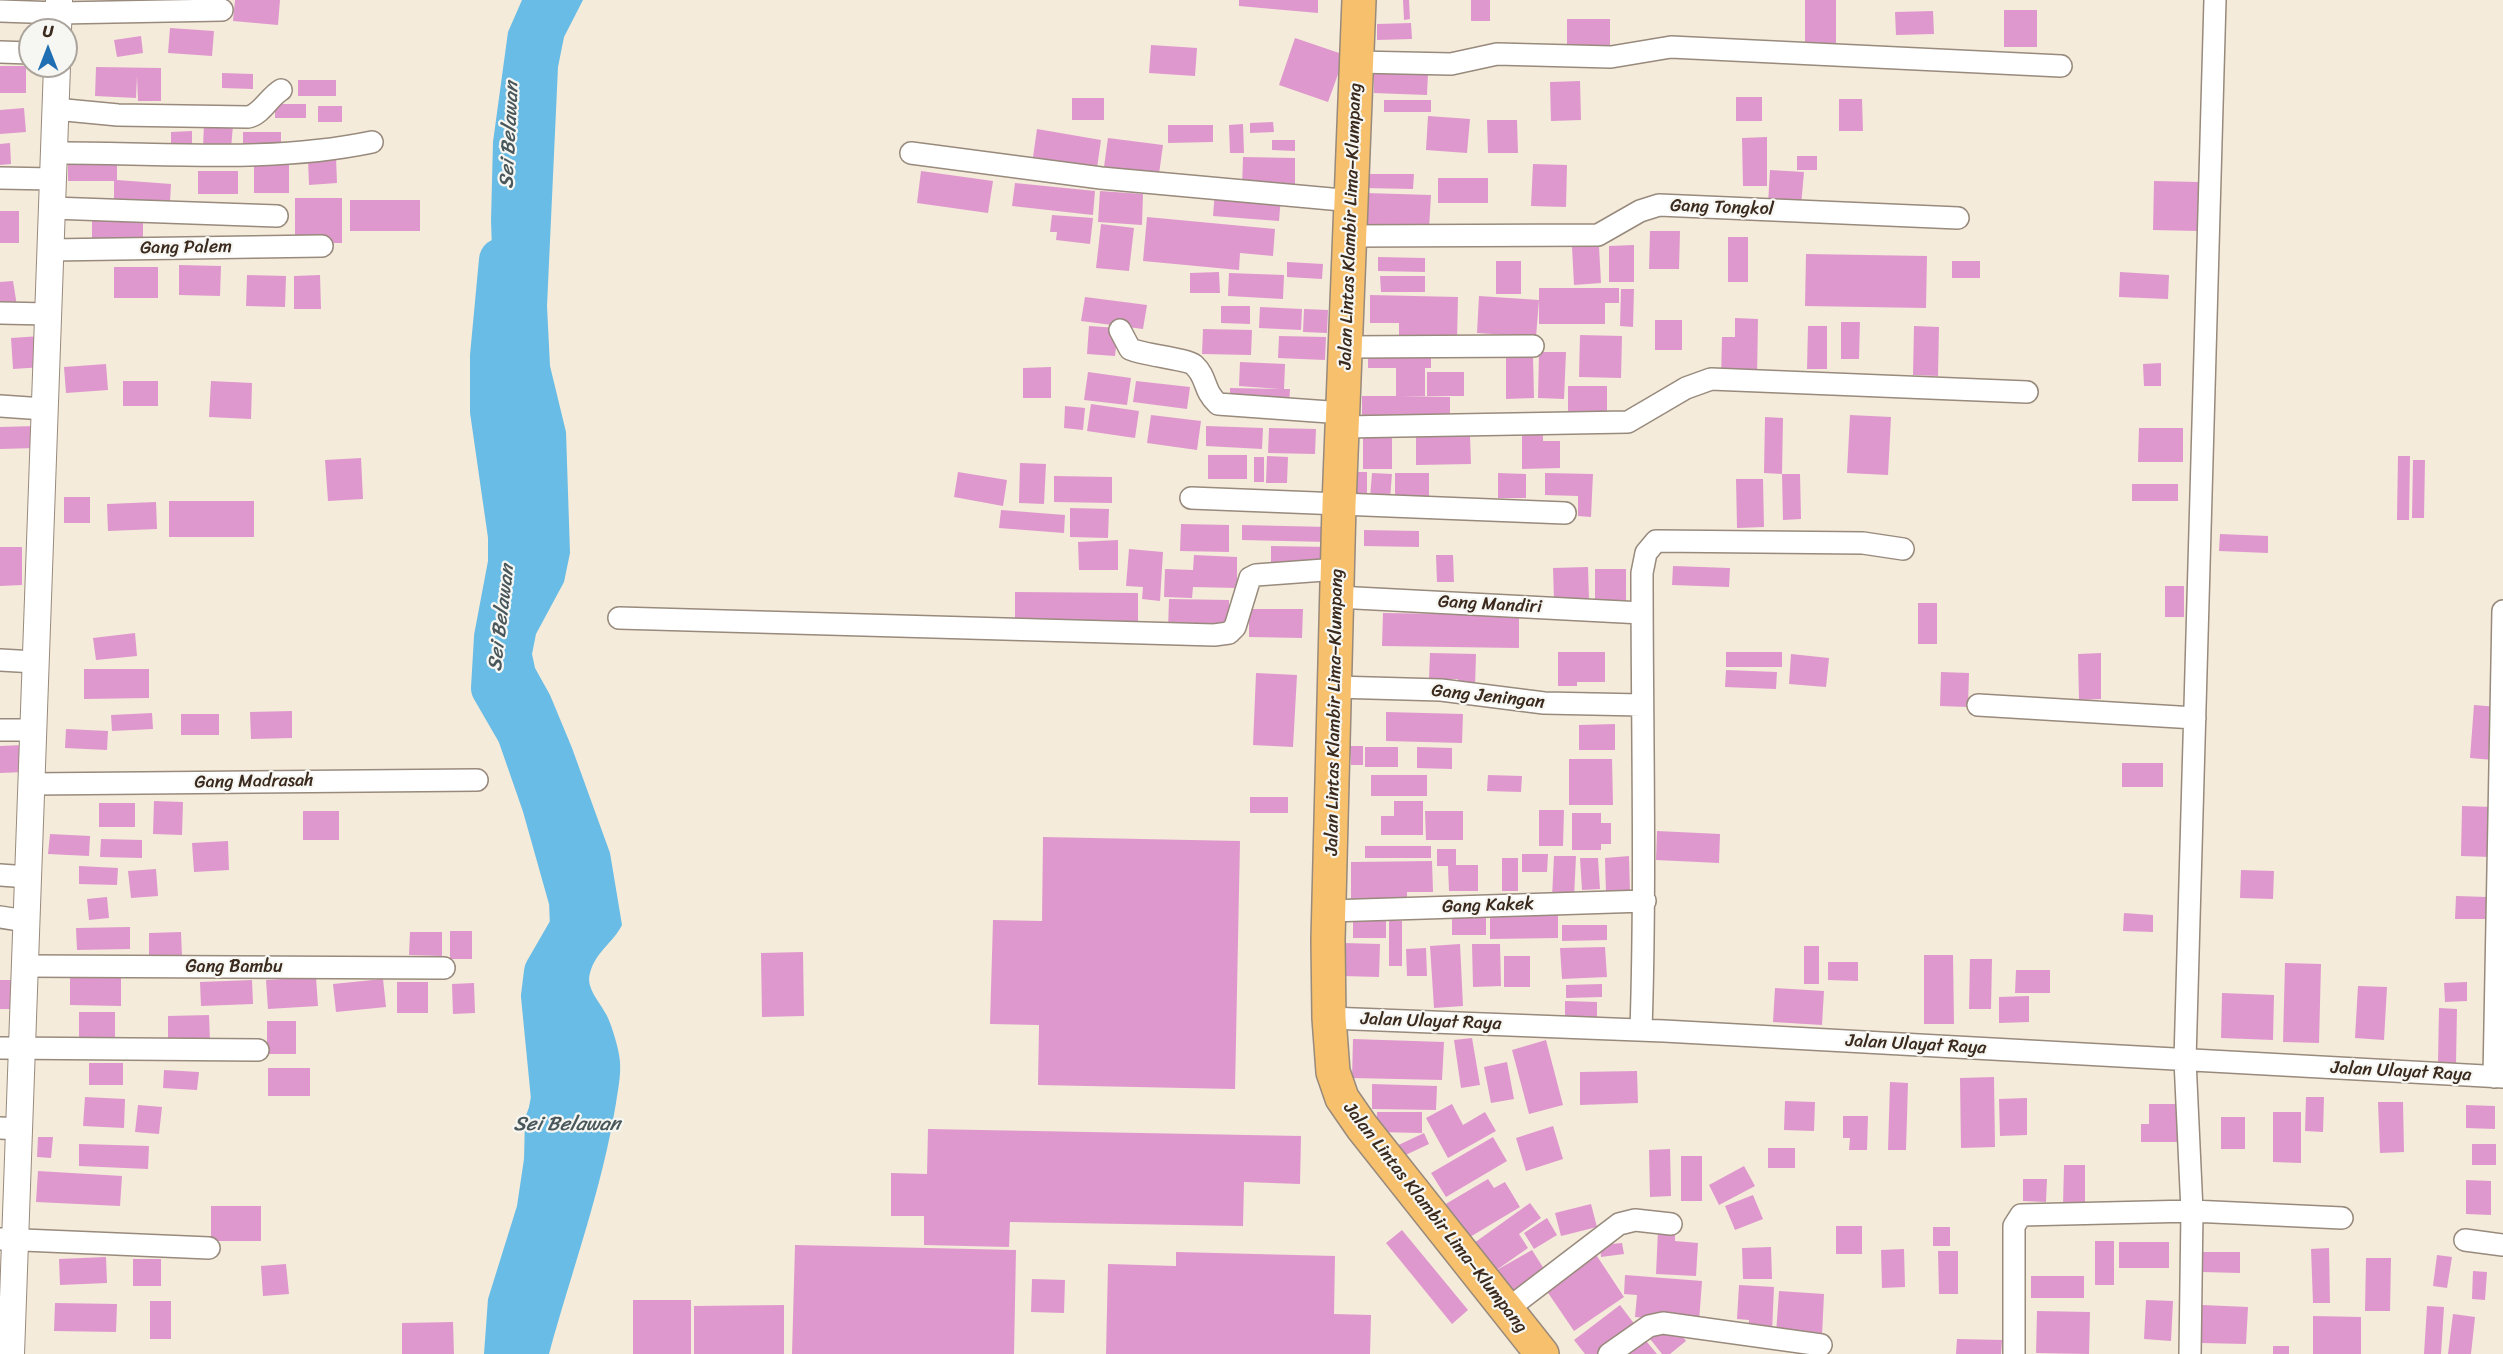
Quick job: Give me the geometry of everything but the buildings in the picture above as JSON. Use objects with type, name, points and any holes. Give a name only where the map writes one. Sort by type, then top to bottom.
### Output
[{"type":"main road","name":"Jalan Lintas Klambir Lima–Klumpang","points":[[1359,0],[1337,583],[1329,1018],[1334,1072],[1342,1098],[1386,1161],[1542,1354]]},
{"type":"street","points":[[2190,1354],[2192,1211],[2185,1060],[2215,0]]},
{"type":"street","points":[[0,11],[59,14],[222,10]]},
{"type":"street","points":[[1357,62],[1451,64],[1497,54],[1611,57],[1671,47],[2061,66]]},
{"type":"street","points":[[0,52],[18,53]]},
{"type":"street","points":[[11,1354],[8,1239],[11,1049],[25,966],[56,78]]},
{"type":"street","points":[[55,109],[118,115],[248,117],[256,115],[271,96],[281,90]]},
{"type":"street","points":[[54,153],[259,156],[326,151],[372,142]]},
{"type":"street","points":[[911,153],[1101,178],[1353,201]]},
{"type":"street","points":[[0,178],[53,179]]},
{"type":"street","name":"Gang Tongkol","points":[[1349,236],[1598,235],[1640,211],[1659,205],[1958,218]]},
{"type":"street","points":[[52,208],[277,216]]},
{"type":"street","name":"Gang Palem","points":[[50,250],[322,246]]},
{"type":"street","points":[[0,313],[48,314]]},
{"type":"street","points":[[1120,330],[1130,349],[1145,356],[1191,362],[1201,372],[1208,395],[1218,404],[1343,420],[1628,422],[1686,388],[1711,379],[2027,392]]},
{"type":"street","points":[[1347,346],[1533,346]]},
{"type":"street","points":[[0,406],[44,409]]},
{"type":"street","points":[[1191,498],[1565,513]]},
{"type":"street","points":[[1641,1030],[1645,901],[1641,705],[1642,613],[1646,553],[1656,541],[1863,543],[1903,549]]},
{"type":"street","name":"Gang Mandiri","points":[[619,618],[1214,635],[1228,633],[1235,627],[1250,578],[1337,583],[1642,613]]},
{"type":"street","points":[[2499,1077],[2503,611]]},
{"type":"street","points":[[0,660],[35,662]]},
{"type":"street","name":"Gang Jeningan","points":[[1335,687],[1441,690],[1544,703],[1641,705]]},
{"type":"street","points":[[1978,705],[2195,718]]},
{"type":"street","points":[[0,730],[33,730]]},
{"type":"street","name":"Gang Madrasah","points":[[31,784],[477,780]]},
{"type":"street","points":[[0,875],[28,877]]},
{"type":"street","name":"Gang Kakek","points":[[1330,911],[1645,901]]},
{"type":"street","points":[[0,917],[26,921]]},
{"type":"street","name":"Gang Bambu","points":[[25,966],[444,968]]},
{"type":"street","name":"Jalan Ulayat Raya","points":[[1329,1018],[1641,1030],[2499,1077]]},
{"type":"street","points":[[11,1049],[258,1050]]},
{"type":"street","points":[[2014,1354],[2014,1226],[2021,1215],[2192,1211],[2342,1218]]},
{"type":"street","points":[[1505,1311],[1619,1224],[1635,1220],[1671,1224]]},
{"type":"street","points":[[8,1239],[209,1248]]},
{"type":"street","points":[[2465,1240],[2503,1245]]},
{"type":"street","points":[[1609,1354],[1649,1326],[1663,1323],[1821,1345]]},
{"type":"water","name":"Sei Belawan","points":[[522,0],[583,0],[564,37],[558,67],[547,306],[550,366],[566,432],[570,553],[564,582],[536,634],[532,654],[535,668],[550,695],[572,748],[610,853],[622,925],[596,959],[589,979],[592,991],[608,1018],[614,1034],[620,1072],[603,1167],[549,1354],[484,1354],[488,1299],[517,1206],[524,1159],[525,1118],[553,1040],[554,987],[579,919],[581,899],[577,884],[562,868],[562,823],[512,715],[501,658],[505,525],[500,475],[491,221],[493,142],[508,32]]},
{"type":"waterway","name":"Sei Belawan","points":[[501,260],[492,356],[492,411],[510,536],[510,563],[496,637],[493,688],[519,733],[544,805],[571,901],[572,927],[546,972],[543,996],[553,1098],[550,1115]]}]
